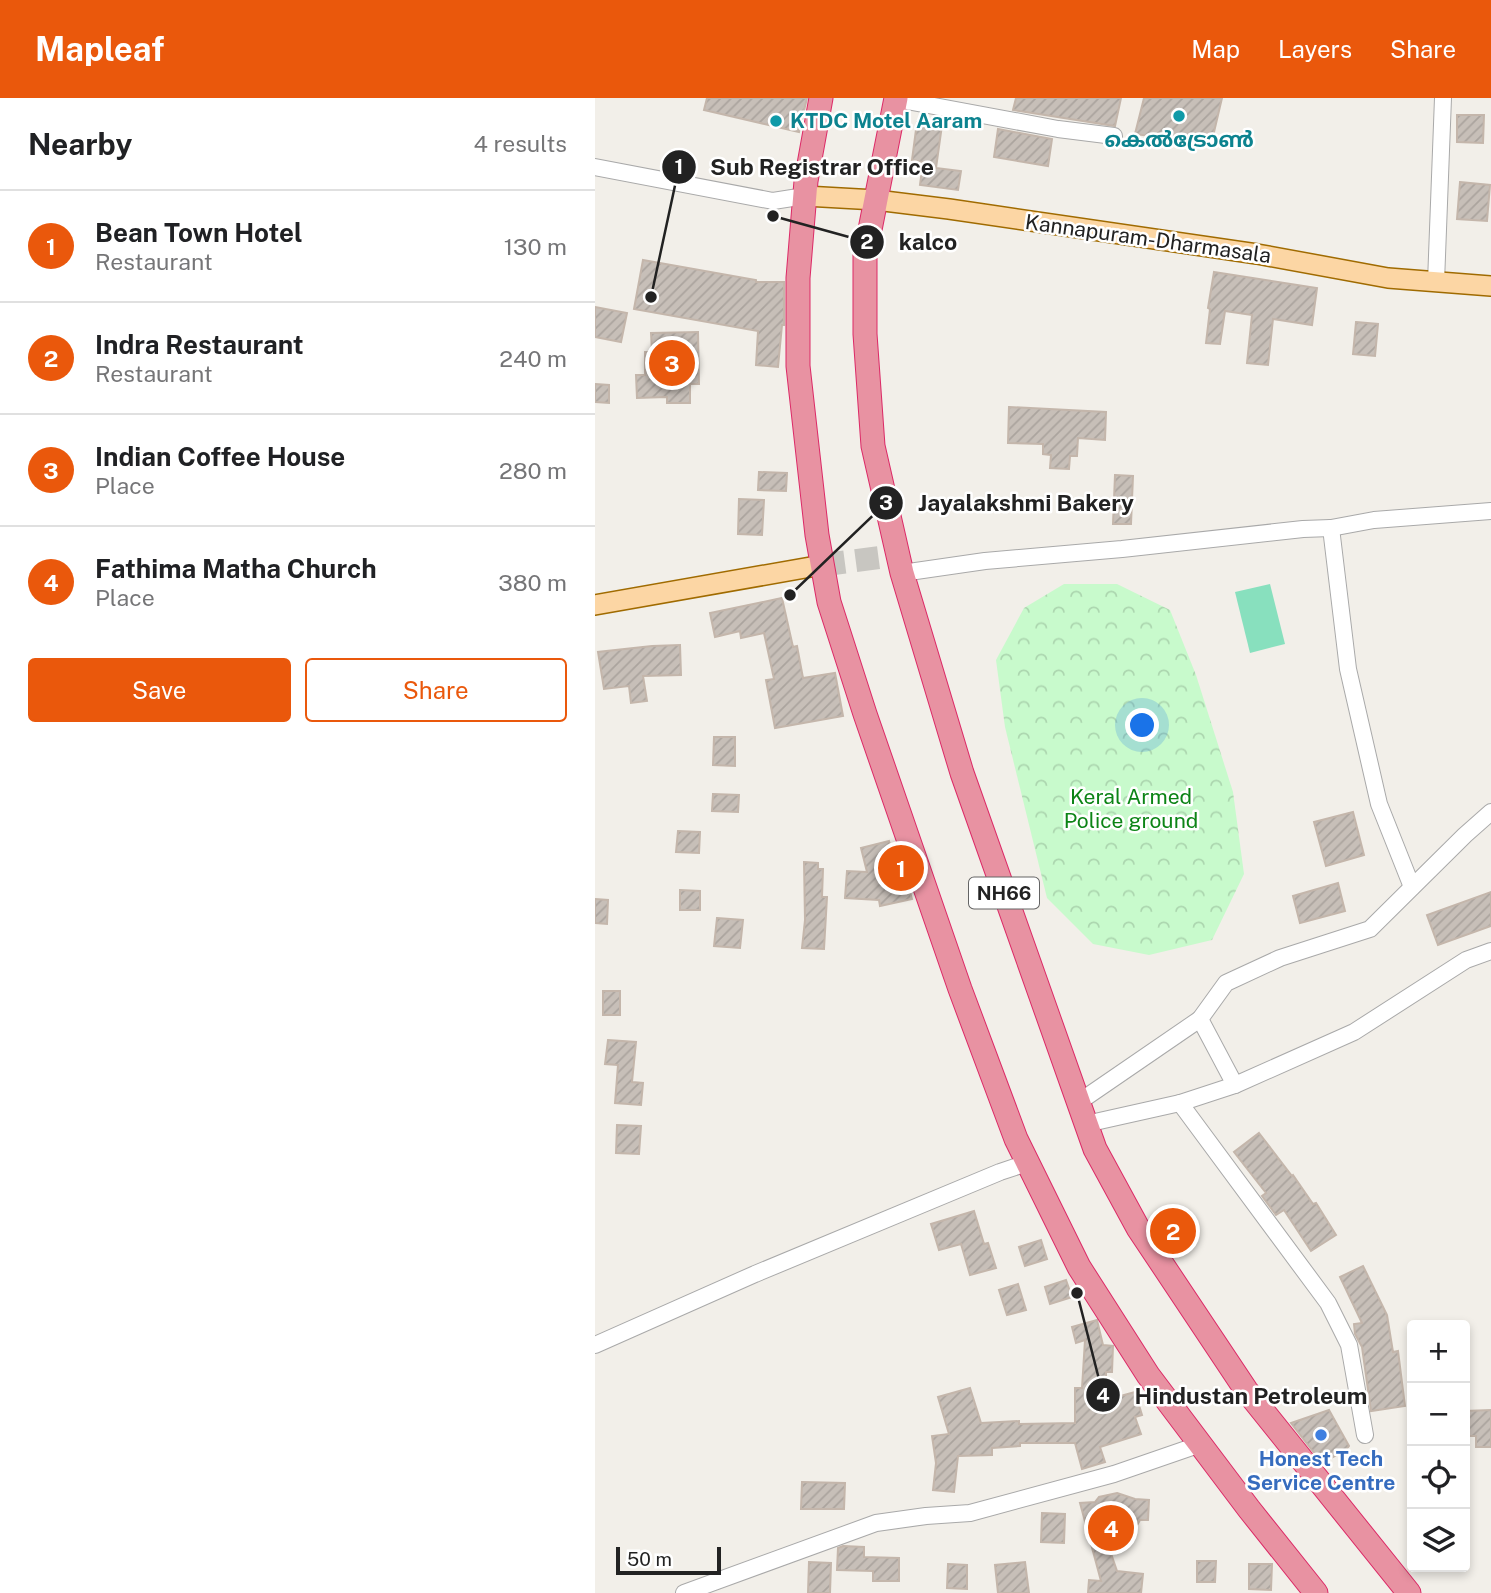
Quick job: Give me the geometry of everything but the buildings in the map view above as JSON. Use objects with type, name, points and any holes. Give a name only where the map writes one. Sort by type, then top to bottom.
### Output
[{"type":"highway","points":[[821,98],[805,196],[798,278],[798,366],[804,439],[829,602],[865,714],[960,989],[1027,1163],[1079,1267],[1148,1376],[1316,1593]]},
{"type":"highway","name":"NH66","points":[[896,98],[865,255],[865,334],[873,446],[902,573],[962,773],[1095,1149],[1138,1228],[1246,1390],[1409,1593]]},
{"type":"main road","name":"Kannapuram-Dharmasala","points":[[805,196],[876,200],[949,209],[1258,254],[1388,278],[1491,286]]},
{"type":"main road","points":[[595,606],[822,565]]},
{"type":"street","points":[[896,98],[1058,129],[1114,135]]},
{"type":"street","points":[[1436,282],[1443,98]]},
{"type":"street","points":[[595,167],[773,201],[805,196]]},
{"type":"street","points":[[902,573],[1047,554],[1122,549],[1331,528],[1374,520],[1491,510]]},
{"type":"street","points":[[1331,528],[1351,682],[1379,804],[1412,887]]},
{"type":"street","points":[[1079,1102],[1200,1019],[1226,982],[1280,958],[1370,929],[1491,812]]},
{"type":"street","points":[[1086,1124],[1180,1103],[1235,1086],[1354,1032],[1466,960],[1491,951]]},
{"type":"street","points":[[1200,1019],[1235,1086]]},
{"type":"street","points":[[1180,1103],[1328,1303],[1349,1345],[1365,1434]]},
{"type":"street","points":[[595,1345],[755,1274],[1027,1163]]},
{"type":"street","points":[[684,1593],[876,1523],[970,1513],[1114,1474],[1201,1444]]},
{"type":"green space","name":"Keral Armed Police ground","points":[[1064,584],[1117,584],[1170,610],[1196,675],[1233,792],[1244,874],[1212,940],[1149,955],[1093,944],[1047,898],[1005,727],[996,660],[1024,608]]},
{"type":"green space","points":[[1270,584],[1285,644],[1250,653],[1235,592]]},
{"type":"tunnel","points":[[822,565],[898,555]]},
{"type":"place","name":"കെൽട്രോൺ","points":[[1179,116]]},
{"type":"place","name":"KTDC Motel Aaram","points":[[776,121]]},
{"type":"place","name":"kalco","points":[[773,216]]},
{"type":"place","name":"Sub Registrar Office","points":[[651,297]]},
{"type":"place","name":"Indian Coffee House","points":[[672,363]]},
{"type":"place","name":"Jayalakshmi Bakery","points":[[790,595]]},
{"type":"place","name":"Bean Town Hotel","points":[[901,868]]},
{"type":"place","name":"Indra Restaurant","points":[[1173,1231]]},
{"type":"place","name":"Hindustan Petroleum","points":[[1077,1293]]},
{"type":"place","name":"Honest Tech Service Centre","points":[[1321,1435]]},
{"type":"place","name":"Fathima Matha Church","points":[[1111,1528]]}]
